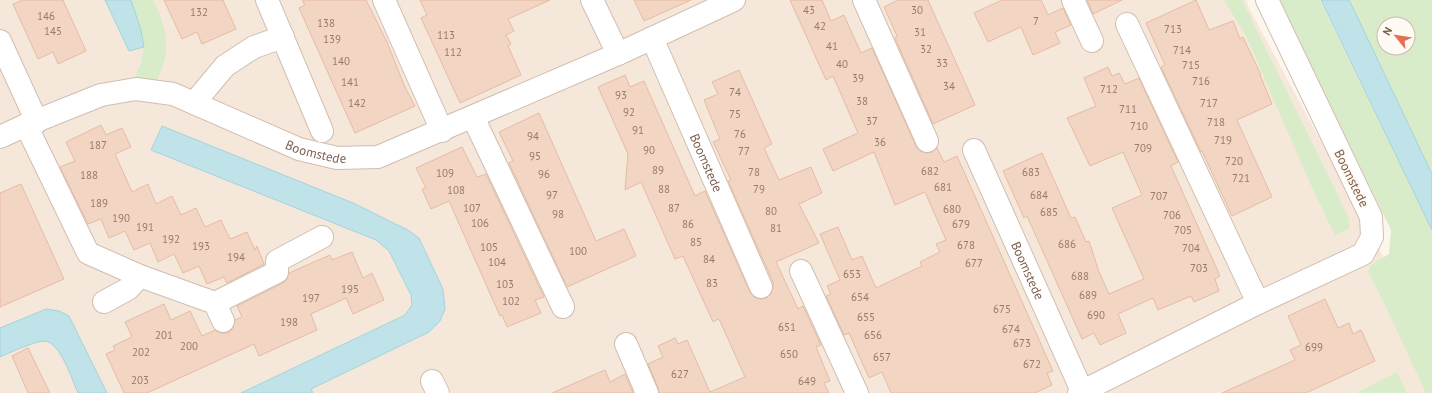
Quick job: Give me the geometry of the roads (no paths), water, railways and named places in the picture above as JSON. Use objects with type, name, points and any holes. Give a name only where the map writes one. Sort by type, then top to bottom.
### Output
[{"type":"street","name":"Boomstede","points":[[267,0],[322,131]]},
{"type":"street","points":[[384,0],[442,131]]},
{"type":"street","points":[[592,0],[618,54]]},
{"type":"street","name":"Boomstede","points":[[0,137],[101,95],[136,89],[173,94],[299,149],[337,158],[378,157],[442,131],[618,54],[734,0]]},
{"type":"street","points":[[864,0],[927,141]]},
{"type":"street","points":[[1073,0],[1092,41]]},
{"type":"street","name":"Boomstede","points":[[974,150],[1080,392],[1258,303],[1363,254],[1372,237],[1371,217],[1267,0]]},
{"type":"street","points":[[1127,24],[1258,303]]},
{"type":"street","points":[[194,103],[225,66],[254,47],[283,38]]},
{"type":"street","name":"Boomstede","points":[[652,38],[760,288]]},
{"type":"street","points":[[0,41],[31,123],[88,253],[219,312],[277,272],[278,261],[322,237]]},
{"type":"street","points":[[473,117],[563,307]]},
{"type":"street","points":[[801,272],[857,393]]},
{"type":"street","points":[[104,302],[128,289],[140,276]]},
{"type":"street","points":[[626,344],[647,393]]},
{"type":"water","points":[[105,0],[131,0],[141,30],[144,47],[129,51]]},
{"type":"water","points":[[1321,0],[1349,0],[1355,12],[1432,174],[1432,230]]},
{"type":"water","points":[[162,126],[353,203],[408,230],[419,238],[443,289],[445,309],[440,321],[429,332],[311,389],[313,393],[241,393],[405,315],[412,305],[411,295],[389,251],[376,240],[151,150]]},
{"type":"water","points":[[46,309],[59,311],[69,316],[107,393],[78,393],[65,362],[55,347],[50,343],[44,341],[35,343],[0,357],[0,328]]}]
